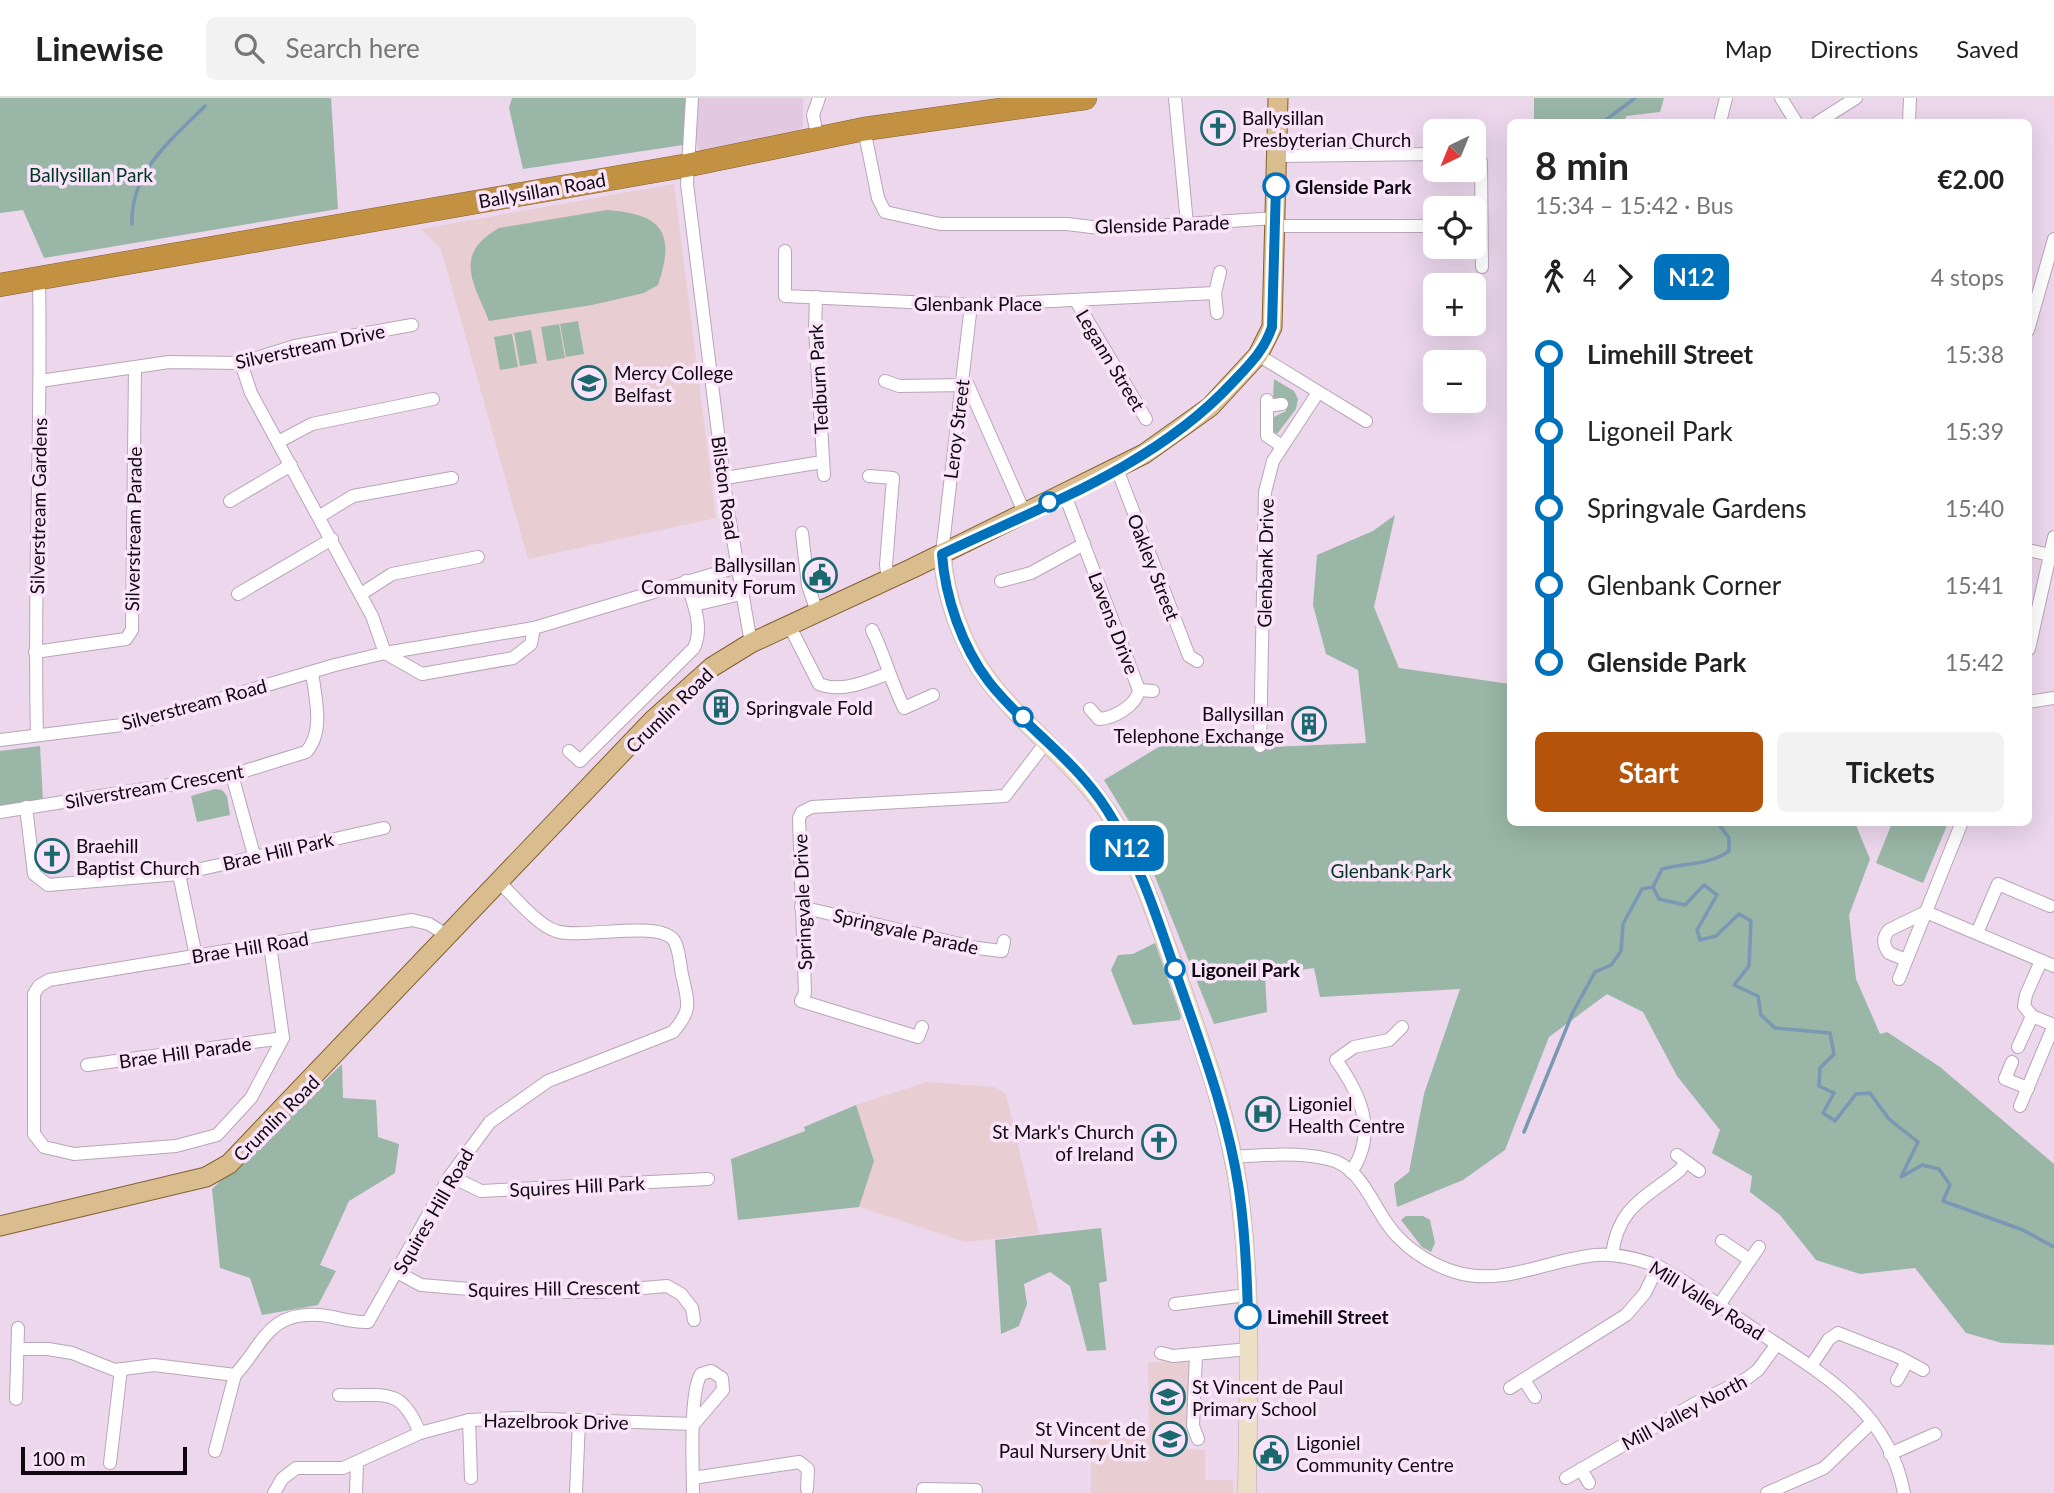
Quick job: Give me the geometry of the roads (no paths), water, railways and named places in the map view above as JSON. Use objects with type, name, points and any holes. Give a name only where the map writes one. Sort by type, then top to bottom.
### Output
[{"type":"highway","name":"Ballysillan Road","points":[[0,285],[689,165],[864,129],[1085,98]]},
{"type":"main road","name":"Crumlin Road","points":[[0,1226],[196,1180],[229,1164],[653,720],[712,667],[751,643],[1117,469],[1160,445],[1200,415],[1258,355],[1272,327],[1278,98]]},
{"type":"street","name":"Bilston Road","points":[[692,98],[687,184],[737,567],[751,643]]},
{"type":"street","points":[[818,139],[813,116],[819,98]]},
{"type":"street","points":[[1175,98],[1187,224]]},
{"type":"street","points":[[1721,119],[1726,98]]},
{"type":"street","points":[[1781,98],[1794,119]]},
{"type":"street","points":[[1823,119],[1856,98]]},
{"type":"street","points":[[1909,119],[1910,98]]},
{"type":"street","name":"Glenside Parade","points":[[864,129],[878,198],[884,212],[940,224],[1067,224],[1108,229],[1275,222]]},
{"type":"street","points":[[1276,156],[1423,154]]},
{"type":"street","points":[[1275,222],[1423,226]]},
{"type":"street","points":[[2032,316],[2054,239]]},
{"type":"street","name":"Glenbank Place","points":[[785,251],[785,296],[971,305],[1076,302],[1215,293]]},
{"type":"street","points":[[1481,259],[1482,267]]},
{"type":"street","points":[[1217,313],[1215,293],[1220,272]]},
{"type":"street","name":"Silverstream Gardens","points":[[37,734],[35,652],[40,381],[39,278]]},
{"type":"street","name":"Tedburn Park","points":[[816,297],[824,475]]},
{"type":"street","name":"Legann Street","points":[[1076,302],[1146,419]]},
{"type":"street","name":"Leroy Street","points":[[942,554],[971,305]]},
{"type":"street","name":"Silverstream Drive","points":[[40,381],[169,362],[241,363],[295,346],[412,325]]},
{"type":"street","points":[[1258,355],[1317,394],[1366,421]]},
{"type":"street","points":[[241,363],[251,393],[361,594],[385,653],[422,674],[513,658],[531,644],[534,628]]},
{"type":"street","name":"Silverstream Parade","points":[[35,652],[126,639],[132,630],[135,368]]},
{"type":"street","points":[[885,381],[899,386],[968,385],[973,390],[1025,514]]},
{"type":"street","name":"Glenbank Drive","points":[[1260,746],[1265,492],[1273,461],[1317,394]]},
{"type":"street","points":[[278,442],[312,424],[432,399]]},
{"type":"street","points":[[1282,404],[1267,403],[1267,436],[1282,446]]},
{"type":"street","name":"Tedburn Park","points":[[725,478],[822,462]]},
{"type":"street","points":[[230,501],[291,465]]},
{"type":"street","name":"Oakley Street","points":[[1117,469],[1189,656],[1196,661]]},
{"type":"street","points":[[869,476],[893,478],[886,565],[888,580]]},
{"type":"street","points":[[320,516],[353,496],[452,478]]},
{"type":"street","name":"Lavens Drive","points":[[1065,495],[1139,690],[1136,699],[1111,719],[1099,719],[1090,709]]},
{"type":"street","points":[[802,533],[808,585],[817,612]]},
{"type":"street","points":[[2032,636],[2054,537]]},
{"type":"street","points":[[238,594],[332,540]]},
{"type":"street","points":[[1002,581],[1031,573],[1084,544]]},
{"type":"street","points":[[2032,551],[2050,555]]},
{"type":"street","points":[[942,554],[944,577],[955,615],[976,661],[1003,697],[1090,786],[1123,838],[1196,1023],[1233,1157],[1239,1191],[1247,1295],[1247,1493]]},
{"type":"street","points":[[361,594],[392,575],[478,557]]},
{"type":"street","name":"Silverstream Road","points":[[0,740],[138,723],[385,653],[534,628],[737,567]]},
{"type":"street","points":[[569,751],[580,761],[694,648],[698,635],[694,605],[686,581]]},
{"type":"street","points":[[694,605],[741,594]]},
{"type":"street","points":[[789,625],[818,684],[828,688],[851,687],[887,674]]},
{"type":"street","points":[[872,630],[886,659],[887,674],[904,708],[933,695]]},
{"type":"street","name":"Silverstream Crescent","points":[[0,812],[232,775],[306,752],[314,744],[317,732],[312,672]]},
{"type":"street","points":[[1139,690],[1153,691]]},
{"type":"street","points":[[2032,701],[2054,698]]},
{"type":"street","name":"Springvale Drive","points":[[922,1027],[918,1037],[801,1001],[804,987],[799,818],[802,812],[812,807],[1005,796],[1047,741]]},
{"type":"street","points":[[232,775],[254,855]]},
{"type":"street","name":"Brae Hill Park","points":[[26,807],[34,874],[48,885],[178,874],[384,828]]},
{"type":"street","points":[[1899,979],[1960,826]]},
{"type":"street","points":[[178,874],[196,956]]},
{"type":"street","name":"Squires Hill Road","points":[[235,1375],[262,1337],[283,1320],[299,1314],[353,1323],[368,1322],[450,1176],[490,1122],[516,1101],[548,1081],[673,1032],[687,1016],[687,999],[675,942],[665,933],[643,930],[586,935],[555,931],[500,883]]},
{"type":"street","points":[[1977,933],[1998,884],[2050,906]]},
{"type":"street","name":"Springvale Parade","points":[[801,907],[976,948],[1002,951],[1004,941]]},
{"type":"street","points":[[1906,960],[1889,953],[1885,948],[1885,935],[1898,924],[1926,912],[2048,964],[2024,1000],[2032,1016],[2054,1025],[2020,1106]]},
{"type":"street","name":"Brae Hill Road","points":[[283,1038],[251,1098],[217,1135],[176,1146],[74,1154],[44,1147],[34,1134],[34,995],[39,986],[49,980],[412,920],[429,924],[448,936]]},
{"type":"street","points":[[270,945],[283,1038]]},
{"type":"street","points":[[2018,1047],[2032,1016]]},
{"type":"street","points":[[1233,1157],[1298,1156],[1330,1159],[1351,1172],[1362,1155],[1366,1139],[1362,1110],[1350,1081],[1336,1060],[1354,1047],[1389,1040],[1402,1027]]},
{"type":"street","name":"Brae Hill Parade","points":[[87,1065],[283,1038]]},
{"type":"street","points":[[2012,1062],[2005,1079],[2028,1088]]},
{"type":"street","points":[[1612,1255],[1614,1238],[1627,1212],[1681,1159],[1699,1171]]},
{"type":"street","name":"Mill Valley Road","points":[[1351,1172],[1396,1235],[1416,1253],[1459,1273],[1506,1275],[1567,1260],[1612,1255],[1658,1266],[1841,1386],[1872,1422],[1890,1454],[1905,1493]]},
{"type":"street","name":"Squires Hill Park","points":[[450,1176],[481,1191],[708,1179]]},
{"type":"street","points":[[1722,1241],[1750,1260]]},
{"type":"street","points":[[1719,1305],[1759,1247]]},
{"type":"street","points":[[1510,1388],[1626,1315],[1646,1293],[1658,1266]]},
{"type":"street","name":"Squires Hill Crescent","points":[[397,1272],[421,1285],[493,1291],[597,1292],[667,1286],[681,1294],[692,1308],[694,1320]]},
{"type":"street","points":[[1175,1304],[1247,1295]]},
{"type":"street","points":[[16,1399],[18,1328]]},
{"type":"street","points":[[1811,1366],[1829,1339],[1838,1334],[1923,1370]]},
{"type":"street","name":"Mill Valley North","points":[[1566,1478],[1696,1403],[1746,1379],[1758,1370],[1777,1344]]},
{"type":"street","points":[[19,1349],[48,1349],[72,1353],[108,1368],[154,1365],[235,1375],[215,1451]]},
{"type":"street","points":[[1161,1353],[1172,1356],[1248,1349]]},
{"type":"street","points":[[1196,1354],[1193,1426],[1198,1439]]},
{"type":"street","points":[[1897,1380],[1908,1362]]},
{"type":"street","points":[[110,1463],[121,1369]]},
{"type":"street","points":[[1524,1380],[1535,1397]]},
{"type":"street","points":[[340,1395],[396,1398],[409,1407],[420,1433]]},
{"type":"street","name":"Hazelbrook Drive","points":[[274,1493],[282,1479],[296,1468],[343,1468],[420,1433],[469,1420],[515,1418],[694,1424],[693,1478]]},
{"type":"street","points":[[469,1420],[471,1478]]},
{"type":"street","points":[[576,1493],[579,1420]]},
{"type":"street","points":[[1767,1493],[1824,1468],[1872,1422]]},
{"type":"street","points":[[1890,1454],[1935,1434]]},
{"type":"street","points":[[356,1493],[358,1462]]},
{"type":"street","points":[[693,1493],[693,1478],[799,1462],[808,1469],[807,1489]]},
{"type":"street","points":[[1581,1469],[1589,1483]]},
{"type":"street","points":[[923,1491],[976,1490]]},
{"type":"waterway","points":[[1607,119],[1635,98]]},
{"type":"waterway","points":[[132,224],[133,205],[145,173],[166,145],[205,106]]},
{"type":"waterway","points":[[1653,887],[1662,869],[1706,861],[1729,851],[1729,838],[1720,826]]},
{"type":"waterway","points":[[1653,887],[1659,899],[1685,905],[1704,885],[1717,895],[1697,930],[1700,940],[1716,936],[1739,914],[1751,921],[1749,966],[1734,985],[1758,996],[1761,1015],[1775,1028],[1830,1033],[1834,1054],[1820,1068],[1819,1086],[1834,1093],[1823,1113],[1835,1121],[1856,1094],[1870,1093],[1889,1119],[1918,1142],[1901,1177],[1922,1165],[1939,1169],[1950,1185],[1943,1201],[2023,1230],[2054,1247]]},
{"type":"waterway","points":[[1524,1132],[1573,1012],[1595,972],[1611,965],[1621,951],[1623,924],[1642,889],[1653,887]]},
{"type":"place","name":"Ballysillan Presbyterian Church","points":[[1218,128]]},
{"type":"place","name":"Glenside Park","points":[[1276,186]]},
{"type":"place","name":"Mercy College Belfast","points":[[589,383]]},
{"type":"place","name":"Ballysillan Community Forum","points":[[820,575]]},
{"type":"place","name":"Springvale Fold","points":[[721,707]]},
{"type":"place","name":"Ballysillan Telephone Exchange","points":[[1309,724]]},
{"type":"place","name":"Braehill Baptist Church","points":[[52,856]]},
{"type":"place","name":"Ligoneil Park","points":[[1175,969]]},
{"type":"place","name":"Ligoniel Health Centre","points":[[1263,1114]]},
{"type":"place","name":"St Mark's Church of Ireland","points":[[1159,1142]]},
{"type":"place","name":"Limehill Street","points":[[1248,1316]]},
{"type":"place","name":"St Vincent de Paul Primary School","points":[[1168,1397]]},
{"type":"place","name":"St Vincent de Paul Nursery Unit","points":[[1170,1439]]},
{"type":"place","name":"Ligoniel Community Centre","points":[[1271,1453]]},
{"type":"park label","name":"Ballysillan Park","points":[[91,174]]},
{"type":"park label","name":"Glenbank Park","points":[[1391,870]]}]
